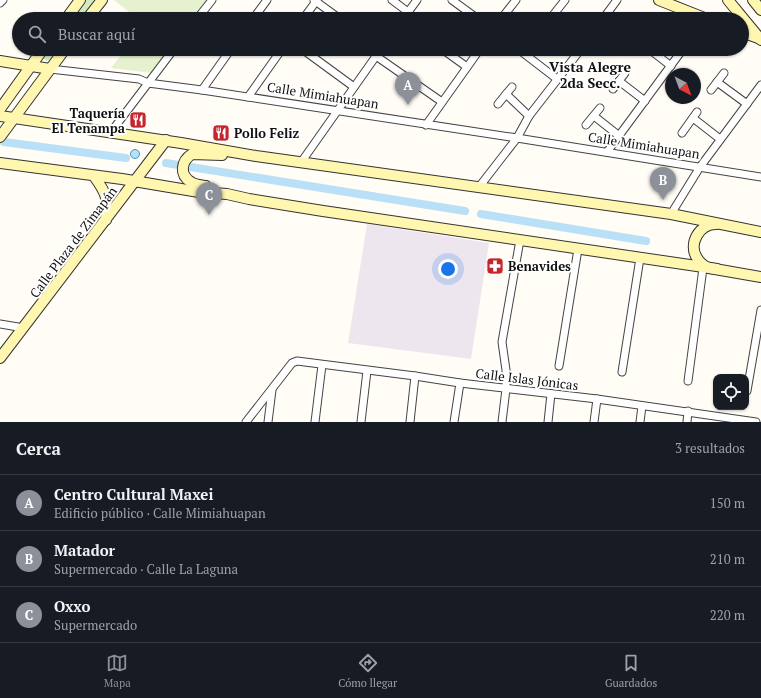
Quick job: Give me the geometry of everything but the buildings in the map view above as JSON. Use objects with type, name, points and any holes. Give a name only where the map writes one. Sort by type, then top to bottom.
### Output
[{"type":"main road","points":[[71,12],[80,0]]},
{"type":"main road","points":[[93,12],[102,0]]},
{"type":"main road","points":[[659,0],[688,12]]},
{"type":"main road","points":[[728,0],[738,12]]},
{"type":"main road","points":[[753,0],[761,10]]},
{"type":"main road","points":[[749,25],[761,40]]},
{"type":"main road","points":[[749,35],[761,40]]},
{"type":"main road","points":[[0,109],[38,56]]},
{"type":"main road","points":[[0,137],[60,56]]},
{"type":"main road","name":"Calle Mimiahuapan","points":[[0,62],[50,69]]},
{"type":"main road","points":[[0,116],[166,140],[256,156],[302,161],[671,214],[761,232]]},
{"type":"main road","name":"Calle Plaza de Zimapán","points":[[0,358],[136,182],[166,140]]},
{"type":"main road","points":[[227,194],[212,187],[190,182],[186,178],[183,166],[192,154],[245,157],[256,156]]},
{"type":"main road","points":[[0,163],[199,192],[227,194],[269,202],[717,269]]},
{"type":"main road","points":[[94,176],[105,191],[108,205],[106,220]]},
{"type":"main road","points":[[720,224],[712,224],[706,227],[695,237],[693,243],[697,259],[709,268],[761,277]]},
{"type":"street","points":[[0,4],[3,0]]},
{"type":"street","points":[[203,12],[212,0]]},
{"type":"street","points":[[258,12],[267,0]]},
{"type":"street","points":[[308,12],[316,0],[331,12]]},
{"type":"street","points":[[392,0],[408,12],[417,0]]},
{"type":"street","points":[[452,0],[468,12]]},
{"type":"street","points":[[507,12],[516,0]]},
{"type":"street","points":[[558,12],[565,0]]},
{"type":"street","points":[[608,12],[617,0]]},
{"type":"street","points":[[111,132],[169,56]]},
{"type":"street","points":[[202,90],[226,56]]},
{"type":"street","points":[[248,97],[277,56]]},
{"type":"street","points":[[312,56],[354,87]]},
{"type":"street","points":[[302,161],[376,56],[442,102]]},
{"type":"street","points":[[452,56],[467,67]]},
{"type":"street","points":[[426,125],[475,56]]},
{"type":"street","points":[[527,56],[557,79]]},
{"type":"street","points":[[479,187],[517,138],[529,116],[575,56]]},
{"type":"street","points":[[658,56],[671,66]]},
{"type":"street","points":[[607,152],[678,56]]},
{"type":"street","name":"Calle Mimiahuapan","points":[[50,69],[140,79],[148,83],[337,110],[761,177]]},
{"type":"street","points":[[613,89],[624,73]]},
{"type":"street","points":[[711,90],[724,73]]},
{"type":"street","points":[[619,81],[645,101]]},
{"type":"street","points":[[717,82],[747,104]]},
{"type":"street","points":[[671,214],[700,167],[761,85]]},
{"type":"street","points":[[498,104],[512,87]]},
{"type":"street","points":[[506,94],[529,116]]},
{"type":"street","points":[[586,125],[600,108]]},
{"type":"street","points":[[682,133],[697,112]]},
{"type":"street","points":[[594,116],[618,136]]},
{"type":"street","points":[[693,118],[720,139]]},
{"type":"street","points":[[502,422],[506,388],[506,370],[502,342],[520,240]]},
{"type":"street","points":[[559,366],[578,249]]},
{"type":"street","points":[[622,372],[640,258]]},
{"type":"street","points":[[688,381],[703,268]]},
{"type":"street","points":[[749,379],[761,310]]},
{"type":"street","points":[[0,324],[24,328]]},
{"type":"street","name":"Calle Islas Jónicas","points":[[272,389],[295,362],[596,399],[688,411],[756,422]]},
{"type":"street","points":[[315,422],[322,365]]},
{"type":"street","points":[[361,422],[367,371]]},
{"type":"street","points":[[410,422],[415,376]]},
{"type":"street","points":[[454,422],[460,383]]},
{"type":"street","points":[[246,422],[272,389]]},
{"type":"street","points":[[268,422],[272,389]]},
{"type":"street","points":[[548,422],[551,394]]},
{"type":"street","points":[[594,422],[596,399]]},
{"type":"street","points":[[640,422],[642,406]]},
{"type":"street","points":[[687,422],[688,411]]},
{"type":"shaded area","points":[[367,224],[489,243],[471,359],[348,343]]},
{"type":"green space","points":[[84,0],[97,0],[88,12],[75,12]]},
{"type":"green space","points":[[114,0],[208,0],[199,12],[129,12]]},
{"type":"green space","points":[[44,56],[54,56],[51,60],[46,61],[43,58]]},
{"type":"green space","points":[[120,56],[165,56],[152,73],[111,68]]},
{"type":"water","points":[[135,149],[140,154],[135,159],[130,154]]},
{"type":"waterway","points":[[4,142],[126,158]]},
{"type":"waterway","points":[[166,163],[465,211]]},
{"type":"waterway","points":[[481,214],[646,241]]},
{"type":"place","name":"Centro Cultural Maxei","points":[[408,105]]},
{"type":"place","name":"Taquería El Tenampa","points":[[138,120]]},
{"type":"place","name":"Pollo Feliz","points":[[221,133]]},
{"type":"place","name":"Matador","points":[[663,200]]},
{"type":"place","name":"Oxxo","points":[[209,215]]},
{"type":"place","name":"Benavides","points":[[495,266]]},
{"type":"district","name":"Vista Alegre 2da Secc.","points":[[590,76]]}]
